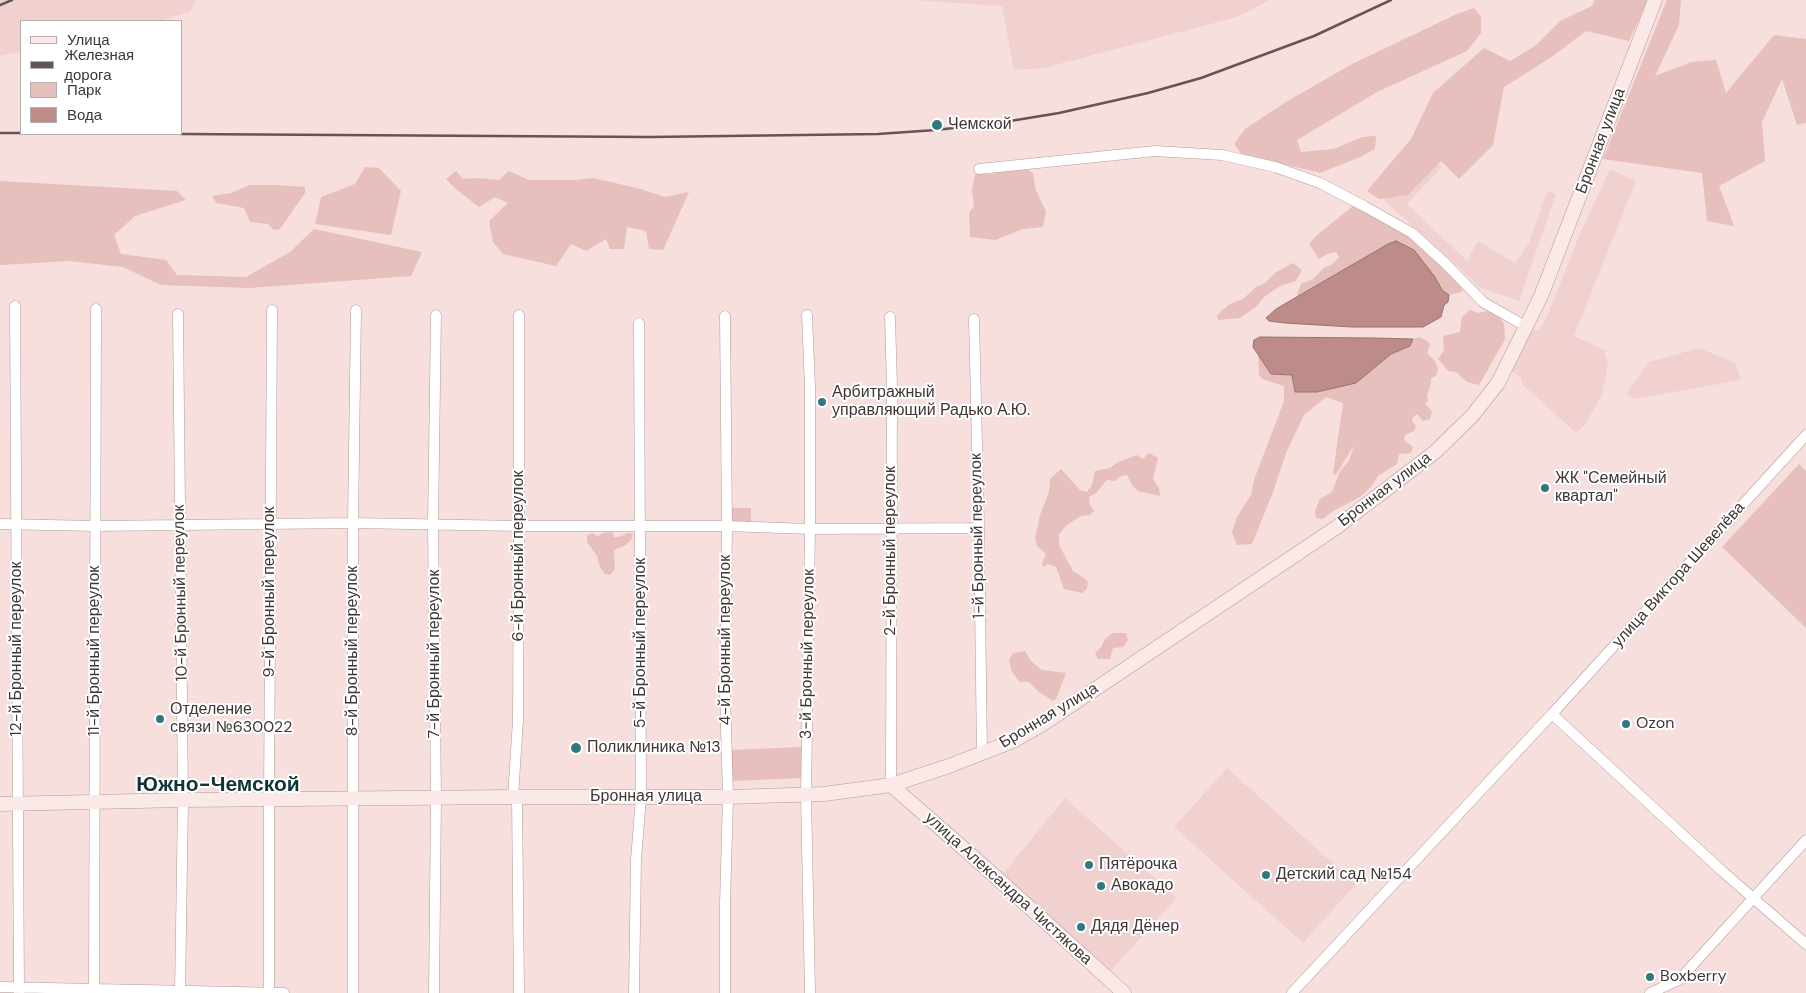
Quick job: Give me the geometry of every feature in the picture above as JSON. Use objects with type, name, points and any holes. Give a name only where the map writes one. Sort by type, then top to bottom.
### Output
[{"type":"street","name":"Бронная улица","points":[[0,804],[354,798],[641,798],[806,795],[891,785],[982,754],[1013,741],[1044,724],[1330,532],[1404,478],[1458,431],[1484,402],[1498,383],[1540,296],[1655,0]]},
{"type":"street","points":[[979,168],[1155,151],[1222,155],[1275,167],[1320,183],[1412,233],[1484,302],[1525,326]]},
{"type":"street","name":"12-й Бронный переулок","points":[[15,306],[19,990]]},
{"type":"street","name":"11-й Бронный переулок","points":[[94,991],[96,308]]},
{"type":"street","name":"9-й Бронный переулок","points":[[269,993],[272,310]]},
{"type":"street","name":"8-й Бронный переулок","points":[[353,993],[353,523],[356,310]]},
{"type":"street","name":"10-й Бронный переулок","points":[[178,314],[183,800],[180,992]]},
{"type":"street","name":"7-й Бронный переулок","points":[[434,993],[436,315]]},
{"type":"street","name":"6-й Бронный переулок","points":[[519,315],[518,720],[516,797],[519,993]]},
{"type":"street","name":"3-й Бронный переулок","points":[[807,315],[810,387],[810,529],[806,795],[810,993]]},
{"type":"street","name":"4-й Бронный переулок","points":[[725,316],[727,526],[725,692],[728,797],[725,993]]},
{"type":"street","name":"2-й Бронный переулок","points":[[890,317],[892,387],[891,785]]},
{"type":"street","name":"1-й Бронный переулок","points":[[974,319],[982,754]]},
{"type":"street","name":"5-й Бронный переулок","points":[[634,993],[636,860],[641,798],[638,324]]},
{"type":"street","name":"улица Виктора Шевелёва","points":[[1292,993],[1552,714],[1806,435]]},
{"type":"street","points":[[0,524],[96,526],[353,523],[519,526],[727,526],[810,529],[979,528]]},
{"type":"street","points":[[1552,714],[1722,871],[1806,944]]},
{"type":"street","name":"улица Александра Чистякова","points":[[891,785],[987,868],[1022,902],[1124,993]]},
{"type":"street","points":[[1650,993],[1680,980],[1806,840]]},
{"type":"street","points":[[0,987],[19,990],[284,993]]},
{"type":"shaded area","points":[[0,0],[196,0],[190,12],[162,20],[20,20],[20,52],[0,56]]},
{"type":"shaded area","points":[[913,0],[1270,0],[1237,17],[1044,68],[1014,70],[1002,6]]},
{"type":"shaded area","points":[[1435,159],[1442,167],[1407,204],[1467,261],[1478,241],[1515,263],[1529,243],[1547,191],[1556,194],[1519,301],[1481,288],[1384,200],[1389,192],[1398,198]]},
{"type":"shaded area","points":[[1610,169],[1636,181],[1574,336],[1604,350],[1608,363],[1602,395],[1584,426],[1576,433],[1522,384],[1521,378],[1510,370],[1531,329],[1539,331],[1549,312],[1579,236]]},
{"type":"shaded area","points":[[1699,348],[1735,363],[1741,380],[1634,399],[1626,394],[1649,362]]},
{"type":"shaded area","points":[[1227,768],[1356,884],[1303,943],[1174,827]]},
{"type":"shaded area","points":[[1065,798],[1177,898],[1106,976],[998,880]]},
{"type":"green space","points":[[1595,0],[1648,0],[1629,41],[1586,31],[1553,56],[1504,87],[1493,145],[1459,179],[1441,161],[1408,195],[1379,199],[1367,191],[1411,139],[1433,93],[1484,48],[1510,61],[1535,46],[1560,21],[1592,6]]},
{"type":"green space","points":[[1667,0],[1681,0],[1679,25],[1655,76],[1692,62],[1716,60],[1726,93],[1774,35],[1806,39],[1806,123],[1797,125],[1782,79],[1762,122],[1765,161],[1719,186],[1734,226],[1707,221],[1702,173],[1603,159]]},
{"type":"green space","points":[[1474,8],[1481,17],[1481,33],[1467,51],[1377,92],[1297,140],[1301,152],[1334,149],[1362,137],[1376,136],[1375,149],[1320,173],[1263,159],[1245,159],[1234,144],[1245,129],[1286,102],[1352,64],[1457,14]]},
{"type":"green space","points":[[1020,166],[1033,173],[1035,188],[1046,212],[1043,227],[1023,229],[995,240],[970,237],[969,213],[974,206],[972,190],[975,174],[992,174]]},
{"type":"green space","points":[[365,167],[379,168],[401,191],[391,235],[315,224],[321,197],[355,184]]},
{"type":"green space","points":[[456,171],[463,179],[499,180],[509,171],[529,180],[593,178],[637,188],[665,197],[689,192],[663,250],[649,249],[646,231],[627,227],[624,249],[610,249],[606,239],[586,251],[571,244],[556,266],[503,254],[493,242],[489,221],[508,203],[495,197],[479,207],[446,179]]},
{"type":"green space","points":[[0,181],[177,191],[186,200],[135,216],[114,235],[121,254],[166,260],[177,275],[246,277],[290,252],[314,229],[422,252],[411,276],[249,288],[161,285],[123,267],[69,261],[0,265]]},
{"type":"green space","points":[[250,185],[305,187],[305,193],[280,229],[274,230],[268,224],[250,222],[244,208],[216,203],[212,196],[231,193]]},
{"type":"green space","points":[[1353,206],[1417,241],[1461,283],[1462,292],[1449,295],[1442,290],[1435,277],[1396,241],[1296,298],[1301,284],[1313,279],[1339,257],[1336,252],[1327,254],[1319,259],[1309,244]]},
{"type":"green space","points":[[1293,263],[1302,270],[1296,281],[1280,286],[1265,296],[1256,307],[1240,318],[1218,320],[1217,315],[1230,304],[1243,299],[1256,287],[1265,283],[1276,272]]},
{"type":"green space","points":[[1470,310],[1479,313],[1487,311],[1498,314],[1504,324],[1505,339],[1479,385],[1467,382],[1456,372],[1448,371],[1438,359],[1444,350],[1443,336],[1460,332],[1462,317]]},
{"type":"green space","points":[[1419,337],[1430,344],[1427,353],[1435,361],[1438,369],[1436,376],[1431,378],[1427,396],[1428,401],[1425,403],[1432,412],[1430,419],[1423,421],[1417,414],[1413,417],[1412,421],[1416,426],[1414,431],[1405,435],[1404,440],[1413,447],[1411,453],[1399,454],[1397,464],[1378,476],[1371,487],[1360,497],[1333,511],[1323,519],[1316,518],[1315,511],[1320,499],[1332,492],[1340,471],[1349,461],[1354,445],[1334,475],[1343,403],[1326,397],[1304,415],[1286,453],[1252,544],[1237,545],[1232,532],[1237,517],[1251,495],[1254,480],[1284,401],[1284,386],[1262,379],[1259,375],[1258,352],[1271,374],[1356,383],[1391,354],[1410,346],[1413,339]]},
{"type":"green space","points":[[1149,453],[1158,458],[1153,479],[1159,488],[1160,496],[1138,491],[1132,485],[1127,475],[1121,476],[1115,481],[1107,480],[1096,493],[1089,497],[1090,505],[1094,511],[1090,515],[1081,516],[1067,525],[1059,534],[1059,545],[1073,571],[1088,582],[1087,589],[1082,593],[1064,589],[1056,567],[1048,564],[1043,567],[1042,564],[1046,554],[1037,546],[1035,539],[1040,515],[1049,492],[1050,479],[1061,469],[1080,490],[1087,492],[1092,485],[1095,471],[1110,468],[1118,462],[1137,455],[1143,459]]},
{"type":"green space","points":[[1799,464],[1806,471],[1806,628],[1722,547]]},
{"type":"green space","points":[[731,508],[751,508],[751,524],[731,524]]},
{"type":"green space","points":[[613,532],[614,537],[628,533],[633,534],[632,539],[626,545],[614,550],[615,569],[610,575],[605,574],[600,567],[597,556],[587,542],[587,536],[592,533],[598,536],[603,533]]},
{"type":"green space","points":[[1113,633],[1126,633],[1128,640],[1123,647],[1113,648],[1110,659],[1098,659],[1095,653],[1105,639]]},
{"type":"green space","points":[[1025,651],[1032,662],[1042,670],[1066,673],[1056,699],[1053,701],[1039,692],[1029,682],[1020,682],[1012,672],[1009,660],[1013,653]]},
{"type":"green space","points":[[803,747],[803,778],[731,781],[730,750]]},
{"type":"water","points":[[1396,241],[1414,250],[1435,277],[1442,290],[1449,295],[1441,317],[1423,327],[1352,327],[1285,323],[1269,321],[1266,318],[1276,309]]},
{"type":"water","points":[[1260,337],[1413,339],[1410,346],[1391,354],[1356,383],[1317,392],[1295,392],[1292,375],[1271,374],[1253,347],[1254,340]]},
{"type":"railway","points":[[0,5],[12,0]]},
{"type":"railway","points":[[182,134],[650,137],[878,134],[936,130],[998,123],[1059,113],[1148,93],[1201,78],[1314,36],[1391,0]]},
{"type":"railway","points":[[0,133],[20,133]]},
{"type":"place","name":"Чемской","points":[[937,125]]},
{"type":"place","name":"Арбитражный управляющий Радько А.Ю.","points":[[822,402]]},
{"type":"place","name":"ЖК \"Семейный квартал\"","points":[[1545,488]]},
{"type":"place","name":"Отделение связи №630022","points":[[160,719]]},
{"type":"place","name":"Ozon","points":[[1626,724]]},
{"type":"place","name":"Поликлиника №13","points":[[576,748]]},
{"type":"place","name":"Пятёрочка","points":[[1089,865]]},
{"type":"place","name":"Детский сад №154","points":[[1266,875]]},
{"type":"place","name":"Авокадо","points":[[1101,886]]},
{"type":"place","name":"Дядя Дёнер","points":[[1081,927]]},
{"type":"place","name":"Boxberry","points":[[1650,977]]},
{"type":"district","name":"Южно-Чемской","points":[[218,785]]}]
